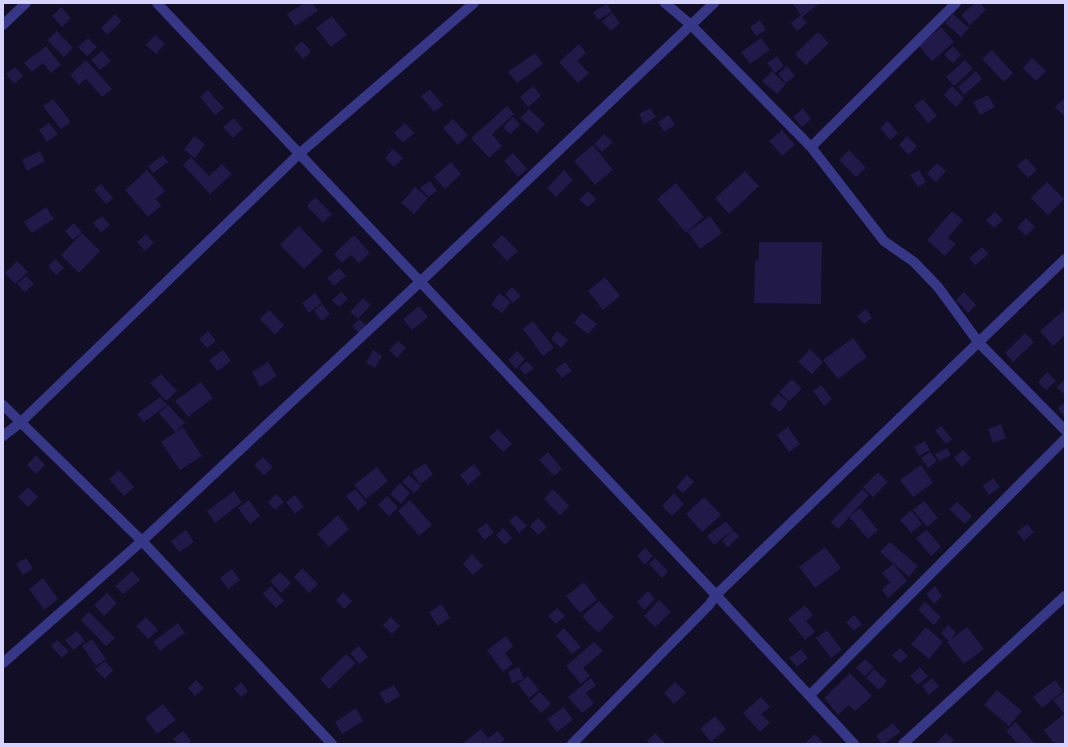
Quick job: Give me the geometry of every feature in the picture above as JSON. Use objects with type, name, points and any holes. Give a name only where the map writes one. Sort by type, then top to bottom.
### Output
[{"type":"street","points":[[3,25],[26,3]]},
{"type":"street","points":[[157,3],[716,595],[854,744]]},
{"type":"street","points":[[3,436],[21,422],[299,154],[474,3]]},
{"type":"street","points":[[665,3],[691,25],[811,147],[884,241],[914,262],[938,287],[979,343],[1065,430]]},
{"type":"street","points":[[3,663],[142,541],[420,282],[714,3]]},
{"type":"street","points":[[811,147],[956,3]]},
{"type":"street","points":[[572,744],[709,605],[716,595],[1065,259]]},
{"type":"street","points":[[3,405],[142,541],[332,744]]},
{"type":"street","points":[[810,695],[1065,439]]},
{"type":"street","points":[[903,744],[1065,596]]},
{"type":"building","points":[[304,3],[313,3],[318,11],[295,26],[287,14]]},
{"type":"building","points":[[792,3],[820,3],[802,17],[807,23],[797,31],[791,23],[801,15]]},
{"type":"building","points":[[975,3],[980,3],[986,10],[970,25],[961,15]]},
{"type":"building","points":[[607,4],[612,12],[598,20],[593,12]]},
{"type":"building","points":[[61,7],[71,18],[62,27],[52,16]]},
{"type":"building","points":[[612,13],[620,23],[611,31],[602,21]]},
{"type":"building","points":[[115,14],[122,21],[107,35],[101,28]]},
{"type":"building","points":[[953,14],[969,28],[961,37],[945,23]]},
{"type":"building","points":[[332,16],[347,35],[331,47],[316,28]]},
{"type":"building","points":[[760,20],[766,30],[756,36],[750,27]]},
{"type":"building","points":[[941,27],[954,42],[932,61],[919,46]]},
{"type":"building","points":[[57,31],[73,48],[64,57],[47,40]]},
{"type":"building","points":[[818,32],[829,43],[806,65],[795,54]]},
{"type":"building","points":[[155,35],[165,44],[156,54],[146,45]]},
{"type":"building","points":[[88,38],[97,47],[87,56],[78,47]]},
{"type":"building","points":[[761,38],[770,50],[750,64],[741,52]]},
{"type":"building","points":[[302,41],[311,51],[303,59],[294,48]]},
{"type":"building","points":[[579,44],[586,53],[577,61],[589,73],[578,83],[559,62]]},
{"type":"building","points":[[46,46],[61,65],[51,73],[43,63],[32,72],[24,63]]},
{"type":"building","points":[[953,46],[961,55],[953,63],[944,55]]},
{"type":"building","points":[[992,50],[1013,73],[1004,82],[982,59]]},
{"type":"building","points":[[102,51],[111,61],[100,70],[91,60]]},
{"type":"building","points":[[535,53],[543,64],[517,83],[508,72]]},
{"type":"building","points":[[777,56],[784,66],[775,73],[767,63]]},
{"type":"building","points":[[1032,58],[1046,71],[1036,81],[1023,68]]},
{"type":"building","points":[[86,60],[112,89],[102,97],[86,79],[79,85],[70,75]]},
{"type":"building","points":[[965,60],[973,69],[954,86],[946,77]]},
{"type":"building","points":[[787,66],[795,76],[786,83],[778,74]]},
{"type":"building","points":[[15,67],[23,76],[14,84],[6,74]]},
{"type":"building","points":[[772,71],[786,84],[777,94],[762,81]]},
{"type":"building","points":[[976,71],[982,79],[964,95],[958,87]]},
{"type":"building","points":[[533,86],[541,96],[528,107],[520,97]]},
{"type":"building","points":[[952,86],[964,98],[956,107],[944,95]]},
{"type":"building","points":[[430,89],[443,105],[434,112],[421,96]]},
{"type":"building","points":[[208,90],[224,108],[215,115],[200,97]]},
{"type":"building","points":[[988,95],[995,107],[980,115],[973,102]]},
{"type":"building","points":[[1065,98],[1065,117],[1055,107]]},
{"type":"building","points":[[53,99],[71,122],[61,129],[43,106]]},
{"type":"building","points":[[923,99],[937,116],[928,123],[914,106]]},
{"type":"building","points":[[507,106],[514,114],[492,134],[502,146],[489,158],[471,138]]},
{"type":"building","points":[[650,108],[656,117],[644,124],[639,114]]},
{"type":"building","points":[[803,108],[811,119],[802,127],[793,117]]},
{"type":"building","points":[[529,109],[545,124],[537,133],[520,118]]},
{"type":"building","points":[[669,115],[675,125],[664,132],[658,122]]},
{"type":"building","points":[[513,117],[520,125],[510,134],[503,127]]},
{"type":"building","points":[[234,118],[243,129],[233,138],[223,127]]},
{"type":"building","points":[[453,119],[468,135],[458,145],[443,128]]},
{"type":"building","points":[[888,121],[898,133],[890,140],[880,128]]},
{"type":"building","points":[[49,123],[58,134],[47,142],[39,130]]},
{"type":"building","points":[[405,123],[414,133],[403,143],[394,133]]},
{"type":"building","points":[[782,130],[795,145],[782,156],[769,141]]},
{"type":"building","points":[[604,134],[613,142],[602,152],[594,144]]},
{"type":"building","points":[[194,136],[205,144],[195,158],[184,150]]},
{"type":"building","points":[[907,136],[917,146],[909,155],[899,145]]},
{"type":"building","points":[[593,145],[613,170],[595,185],[574,161]]},
{"type":"building","points":[[393,149],[403,158],[394,167],[385,158]]},
{"type":"building","points":[[849,150],[866,168],[856,177],[839,160]]},
{"type":"building","points":[[40,151],[45,161],[27,171],[22,160]]},
{"type":"building","points":[[513,153],[527,169],[518,177],[504,161]]},
{"type":"building","points":[[163,155],[168,162],[153,173],[148,166]]},
{"type":"building","points":[[191,157],[209,176],[222,164],[232,174],[210,194],[183,165]]},
{"type":"building","points":[[1026,158],[1037,170],[1028,178],[1017,166]]},
{"type":"building","points":[[451,162],[461,174],[445,189],[434,177]]},
{"type":"building","points":[[937,163],[946,171],[936,182],[927,174]]},
{"type":"building","points":[[147,170],[165,191],[156,199],[161,206],[148,217],[125,190]]},
{"type":"building","points":[[564,170],[573,180],[556,197],[547,188]]},
{"type":"building","points":[[919,170],[926,182],[918,187],[910,175]]},
{"type":"building","points":[[745,171],[759,186],[729,214],[715,198]]},
{"type":"building","points":[[430,181],[437,191],[428,197],[420,188]]},
{"type":"building","points":[[1047,182],[1064,199],[1048,215],[1031,198]]},
{"type":"building","points":[[676,183],[704,217],[686,233],[657,199]]},
{"type":"building","points":[[101,184],[113,198],[106,204],[94,190]]},
{"type":"building","points":[[415,187],[428,198],[414,214],[401,203]]},
{"type":"building","points":[[588,191],[596,199],[588,207],[579,200]]},
{"type":"building","points":[[315,197],[332,214],[323,223],[307,206]]},
{"type":"building","points":[[46,207],[54,219],[32,233],[24,222]]},
{"type":"building","points":[[952,211],[963,220],[948,238],[956,244],[945,256],[927,240]]},
{"type":"building","points":[[995,212],[1003,220],[994,228],[986,220]]},
{"type":"building","points":[[102,216],[110,225],[101,232],[93,223]]},
{"type":"building","points":[[710,216],[722,233],[700,249],[688,232]]},
{"type":"building","points":[[1026,218],[1035,227],[1026,236],[1017,227]]},
{"type":"building","points":[[74,223],[82,232],[73,240],[65,231]]},
{"type":"building","points":[[299,226],[323,251],[304,269],[280,245]]},
{"type":"building","points":[[82,233],[100,251],[79,273],[61,255]]},
{"type":"building","points":[[146,234],[154,243],[145,251],[137,242]]},
{"type":"building","points":[[354,235],[370,253],[359,263],[351,255],[342,263],[334,254]]},
{"type":"building","points":[[502,235],[518,251],[507,261],[492,245]]},
{"type":"building","points":[[759,242],[822,242],[821,304],[754,303],[755,261],[759,260]]},
{"type":"building","points":[[982,247],[989,254],[975,265],[969,258]]},
{"type":"building","points":[[55,259],[64,268],[56,275],[48,266]]},
{"type":"building","points":[[17,261],[28,272],[15,284],[5,273]]},
{"type":"building","points":[[339,268],[346,276],[334,286],[327,278]]},
{"type":"building","points":[[26,276],[34,284],[25,292],[17,284]]},
{"type":"building","points":[[605,277],[620,296],[603,310],[588,291]]},
{"type":"building","points":[[512,287],[521,296],[513,303],[505,294]]},
{"type":"building","points":[[341,292],[348,299],[339,307],[332,300]]},
{"type":"building","points":[[964,292],[976,305],[968,313],[956,300]]},
{"type":"building","points":[[315,293],[322,303],[309,313],[302,303]]},
{"type":"building","points":[[499,293],[511,302],[502,313],[491,305]]},
{"type":"building","points":[[363,298],[371,305],[358,319],[350,312]]},
{"type":"building","points":[[322,304],[330,314],[322,321],[314,311]]},
{"type":"building","points":[[419,306],[428,317],[412,330],[403,319]]},
{"type":"building","points":[[866,309],[872,318],[864,324],[857,316]]},
{"type":"building","points":[[269,310],[284,325],[275,335],[260,319]]},
{"type":"building","points":[[1063,311],[1065,313],[1065,335],[1053,346],[1040,331]]},
{"type":"building","points":[[582,312],[597,324],[588,334],[574,323]]},
{"type":"building","points":[[359,319],[369,328],[362,336],[352,326]]},
{"type":"building","points":[[533,321],[554,348],[543,356],[523,329]]},
{"type":"building","points":[[208,331],[216,341],[207,348],[199,339]]},
{"type":"building","points":[[557,331],[568,340],[561,348],[551,339]]},
{"type":"building","points":[[1025,333],[1034,342],[1013,362],[1005,353]]},
{"type":"building","points":[[853,338],[867,357],[838,379],[823,360]]},
{"type":"building","points":[[398,341],[406,348],[397,358],[389,350]]},
{"type":"building","points":[[810,349],[823,362],[812,374],[798,362]]},
{"type":"building","points":[[223,350],[231,361],[218,371],[209,360]]},
{"type":"building","points":[[373,350],[382,356],[375,368],[366,363]]},
{"type":"building","points":[[517,351],[525,359],[516,369],[508,360]]},
{"type":"building","points":[[527,361],[534,368],[525,375],[519,368]]},
{"type":"building","points":[[268,362],[277,376],[260,387],[252,372]]},
{"type":"building","points":[[565,362],[572,371],[562,378],[555,369]]},
{"type":"building","points":[[1047,372],[1056,381],[1046,390],[1038,382]]},
{"type":"building","points":[[161,374],[177,391],[166,401],[150,383]]},
{"type":"building","points":[[792,379],[802,389],[789,401],[779,392]]},
{"type":"building","points":[[1065,379],[1065,395],[1057,387]]},
{"type":"building","points":[[201,382],[213,398],[188,417],[175,401]]},
{"type":"building","points":[[821,385],[832,399],[824,406],[813,391]]},
{"type":"building","points":[[778,394],[788,402],[780,412],[770,404]]},
{"type":"building","points":[[160,397],[167,405],[144,422],[137,414]]},
{"type":"building","points":[[1065,402],[1065,418],[1058,408]]},
{"type":"building","points":[[168,405],[185,423],[175,432],[159,413]]},
{"type":"building","points":[[1001,424],[1006,438],[993,443],[988,429]]},
{"type":"building","points":[[941,426],[952,439],[946,444],[935,431]]},
{"type":"building","points":[[183,427],[202,456],[180,470],[161,442]]},
{"type":"building","points":[[788,427],[800,444],[789,452],[777,435]]},
{"type":"building","points":[[498,429],[512,444],[503,452],[489,437]]},
{"type":"building","points":[[925,441],[930,450],[919,456],[914,447]]},
{"type":"building","points":[[947,448],[951,455],[939,461],[935,454]]},
{"type":"building","points":[[963,450],[971,458],[962,467],[954,458]]},
{"type":"building","points":[[548,452],[562,469],[554,476],[539,460]]},
{"type":"building","points":[[930,452],[937,461],[928,468],[921,458]]},
{"type":"building","points":[[36,455],[45,465],[36,474],[27,465]]},
{"type":"building","points":[[263,457],[273,467],[264,475],[254,465]]},
{"type":"building","points":[[426,463],[433,475],[420,484],[412,472]]},
{"type":"building","points":[[474,464],[481,474],[468,485],[460,475]]},
{"type":"building","points":[[921,465],[933,483],[913,497],[900,480]]},
{"type":"building","points":[[377,467],[388,481],[366,499],[354,485]]},
{"type":"building","points":[[119,470],[134,487],[124,496],[109,479]]},
{"type":"building","points":[[878,472],[888,482],[873,497],[863,487]]},
{"type":"building","points":[[409,475],[421,486],[414,493],[402,482]]},
{"type":"building","points":[[687,475],[694,482],[683,493],[676,487]]},
{"type":"building","points":[[993,478],[1000,487],[989,495],[983,486]]},
{"type":"building","points":[[400,483],[410,493],[401,504],[390,494]]},
{"type":"building","points":[[28,487],[38,497],[28,507],[18,497]]},
{"type":"building","points":[[355,489],[367,503],[358,511],[346,496]]},
{"type":"building","points":[[553,489],[569,506],[560,515],[544,499]]},
{"type":"building","points":[[862,489],[869,495],[838,529],[831,522]]},
{"type":"building","points":[[234,491],[242,502],[215,523],[207,511]]},
{"type":"building","points":[[674,493],[684,504],[672,516],[662,506]]},
{"type":"building","points":[[276,494],[284,502],[275,510],[268,502]]},
{"type":"building","points":[[295,495],[304,507],[295,514],[286,502]]},
{"type":"building","points":[[387,496],[398,507],[389,516],[378,505]]},
{"type":"building","points":[[704,497],[721,515],[702,532],[686,514]]},
{"type":"building","points":[[249,500],[260,516],[250,524],[238,508]]},
{"type":"building","points":[[410,500],[432,525],[419,536],[398,511]]},
{"type":"building","points":[[924,501],[938,518],[927,527],[913,510]]},
{"type":"building","points":[[957,502],[972,516],[965,524],[949,509]]},
{"type":"building","points":[[860,508],[878,530],[868,539],[849,517]]},
{"type":"building","points":[[911,510],[922,524],[911,533],[900,520]]},
{"type":"building","points":[[338,515],[349,529],[329,547],[317,534]]},
{"type":"building","points":[[516,515],[527,526],[519,533],[509,521]]},
{"type":"building","points":[[538,518],[547,527],[538,535],[530,526]]},
{"type":"building","points":[[726,521],[733,530],[714,545],[707,536]]},
{"type":"building","points":[[487,523],[494,533],[484,540],[477,530]]},
{"type":"building","points":[[1027,524],[1034,532],[1024,541],[1017,532]]},
{"type":"building","points":[[503,528],[512,538],[505,545],[496,535]]},
{"type":"building","points":[[186,530],[194,542],[179,552],[171,541]]},
{"type":"building","points":[[733,530],[739,536],[728,547],[722,541]]},
{"type":"building","points":[[927,530],[941,547],[931,556],[916,538]]},
{"type":"building","points":[[890,542],[918,566],[909,577],[880,552]]},
{"type":"building","points":[[825,547],[841,568],[815,588],[799,567]]},
{"type":"building","points":[[645,548],[653,556],[645,565],[637,556]]},
{"type":"building","points":[[472,554],[483,566],[473,575],[463,564]]},
{"type":"building","points":[[26,558],[33,568],[23,575],[16,564]]},
{"type":"building","points":[[655,558],[668,571],[662,578],[649,564]]},
{"type":"building","points":[[893,564],[907,581],[888,598],[882,590],[890,582],[882,573]]},
{"type":"building","points":[[302,568],[318,584],[309,593],[294,577]]},
{"type":"building","points":[[232,569],[240,580],[228,589],[220,578]]},
{"type":"building","points":[[132,571],[140,580],[123,594],[115,586]]},
{"type":"building","points":[[280,572],[291,583],[281,593],[270,581]]},
{"type":"building","points":[[43,578],[58,599],[44,610],[29,589]]},
{"type":"building","points":[[584,582],[597,600],[580,613],[566,596]]},
{"type":"building","points":[[271,586],[284,601],[276,608],[263,594]]},
{"type":"building","points":[[935,586],[942,596],[934,604],[926,594]]},
{"type":"building","points":[[648,591],[655,599],[644,610],[637,602]]},
{"type":"building","points":[[343,592],[352,601],[344,609],[336,600]]},
{"type":"building","points":[[107,593],[117,603],[104,616],[94,605]]},
{"type":"building","points":[[659,600],[671,612],[655,627],[644,616]]},
{"type":"building","points":[[599,601],[614,617],[598,633],[582,616]]},
{"type":"building","points":[[925,602],[941,617],[934,625],[918,610]]},
{"type":"building","points":[[442,604],[450,618],[438,626],[429,612]]},
{"type":"building","points":[[805,605],[813,615],[806,621],[815,632],[805,640],[788,619]]},
{"type":"building","points":[[557,608],[565,616],[556,624],[548,616]]},
{"type":"building","points":[[89,612],[115,638],[106,646],[81,620]]},
{"type":"building","points":[[854,615],[862,624],[854,631],[846,622]]},
{"type":"building","points":[[146,617],[158,630],[148,639],[136,626]]},
{"type":"building","points":[[391,617],[400,626],[392,634],[383,625]]},
{"type":"building","points":[[178,623],[185,633],[160,651],[153,642]]},
{"type":"building","points":[[948,625],[956,633],[949,641],[941,633]]},
{"type":"building","points":[[926,627],[943,642],[929,659],[911,644]]},
{"type":"building","points":[[967,627],[984,649],[964,664],[947,642]]},
{"type":"building","points":[[564,628],[581,647],[572,654],[556,636]]},
{"type":"building","points":[[827,630],[842,650],[831,658],[816,638]]},
{"type":"building","points":[[77,631],[85,641],[73,650],[65,640]]},
{"type":"building","points":[[506,636],[513,646],[505,653],[513,664],[503,672],[487,650]]},
{"type":"building","points":[[92,639],[106,659],[96,666],[82,646]]},
{"type":"building","points":[[57,640],[69,651],[62,658],[51,646]]},
{"type":"building","points":[[594,642],[603,651],[583,668],[590,676],[581,684],[566,666]]},
{"type":"building","points":[[359,646],[368,657],[359,664],[350,653]]},
{"type":"building","points":[[900,648],[908,656],[900,663],[892,655]]},
{"type":"building","points":[[801,649],[808,658],[797,667],[789,658]]},
{"type":"building","points":[[346,654],[356,663],[329,689],[320,679]]},
{"type":"building","points":[[865,659],[874,667],[865,676],[856,668]]},
{"type":"building","points":[[105,661],[113,670],[105,679],[95,669]]},
{"type":"building","points":[[519,667],[524,679],[512,683],[508,672]]},
{"type":"building","points":[[920,667],[928,676],[918,685],[910,676]]},
{"type":"building","points":[[874,669],[887,681],[879,690],[866,678]]},
{"type":"building","points":[[850,673],[872,696],[855,711],[849,705],[838,715],[824,698]]},
{"type":"building","points":[[528,676],[539,690],[529,698],[518,684]]},
{"type":"building","points":[[591,678],[596,685],[586,693],[594,704],[582,713],[568,697]]},
{"type":"building","points":[[932,678],[939,686],[929,695],[922,686]]},
{"type":"building","points":[[196,680],[204,688],[195,696],[188,688]]},
{"type":"building","points":[[1055,680],[1063,691],[1042,708],[1033,697]]},
{"type":"building","points":[[241,682],[248,691],[241,697],[234,689]]},
{"type":"building","points":[[675,682],[686,693],[674,704],[664,693]]},
{"type":"building","points":[[394,685],[400,696],[386,704],[379,693]]},
{"type":"building","points":[[997,690],[1022,711],[1009,726],[984,705]]},
{"type":"building","points":[[1065,691],[1065,744],[1054,744],[1044,730],[1064,714],[1053,700]]},
{"type":"building","points":[[540,692],[551,704],[541,713],[530,701]]},
{"type":"building","points":[[761,697],[770,707],[761,714],[770,723],[760,732],[743,713]]},
{"type":"building","points":[[163,704],[176,720],[157,734],[145,718]]},
{"type":"building","points":[[564,707],[573,720],[557,732],[547,719]]},
{"type":"building","points":[[356,708],[363,721],[342,734],[335,722]]},
{"type":"building","points":[[715,716],[726,729],[711,742],[700,729]]},
{"type":"building","points":[[1016,722],[1035,744],[1018,744],[1006,731]]},
{"type":"building","points":[[893,723],[900,732],[882,744],[876,736]]},
{"type":"building","points":[[481,729],[488,738],[498,731],[505,740],[499,744],[462,744]]},
{"type":"building","points":[[183,731],[191,741],[188,744],[178,744],[173,739]]},
{"type":"building","points":[[655,733],[666,744],[650,744],[647,741]]},
{"type":"building","points":[[946,733],[954,740],[950,744],[935,744]]},
{"type":"building","points":[[815,734],[824,744],[807,744],[806,742]]}]
